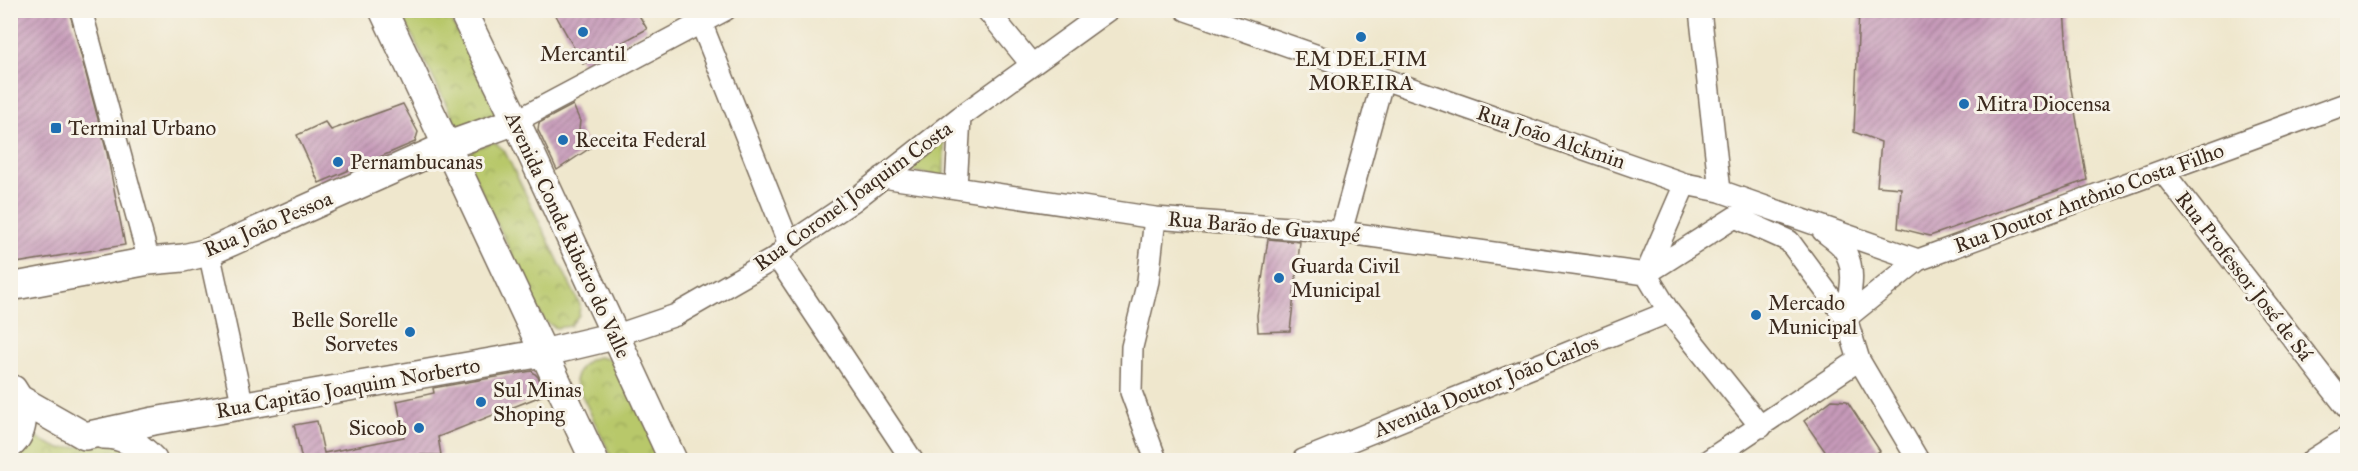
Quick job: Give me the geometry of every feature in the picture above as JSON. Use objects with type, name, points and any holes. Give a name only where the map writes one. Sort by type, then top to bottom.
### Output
[{"type":"main road","points":[[383,10],[594,460]]},
{"type":"main road","name":"Avenida Conde Ribeiro do Valle","points":[[462,10],[673,460]]},
{"type":"main road","name":"Rua João Pessoa","points":[[10,287],[209,252],[446,146],[516,122]]},
{"type":"main road","name":"Rua Coronel Joaquim Costa","points":[[543,353],[614,336]]},
{"type":"main road","name":"Rua Capitão Joaquim Norberto","points":[[89,435],[154,421],[543,353]]},
{"type":"main road","points":[[16,392],[85,436],[115,435],[130,440],[153,460]]},
{"type":"main road","points":[[10,444],[15,441],[23,420],[16,392]]},
{"type":"main road","points":[[153,460],[154,421]]},
{"type":"street","points":[[81,10],[149,261]]},
{"type":"street","points":[[516,122],[699,17],[725,10]]},
{"type":"street","points":[[987,10],[1032,65]]},
{"type":"street","name":"Rua Coronel Joaquim Costa","points":[[614,336],[676,315],[783,250],[853,201],[960,117],[1108,10]]},
{"type":"street","name":"Rua João Alckmin","points":[[1186,10],[1685,184],[1720,192],[1918,260]]},
{"type":"street","points":[[1700,10],[1720,192]]},
{"type":"street","points":[[699,17],[783,250],[912,460]]},
{"type":"street","points":[[1341,232],[1383,79]]},
{"type":"street","name":"Rua Doutor Antônio Costa Filho","points":[[1846,318],[1918,260],[2348,103]]},
{"type":"street","points":[[956,188],[960,117]]},
{"type":"street","name":"Rua Professor José de Sá","points":[[2163,172],[2348,409]]},
{"type":"street","name":"Rua Barão de Guaxupé","points":[[883,177],[1155,218],[1341,232],[1646,274]]},
{"type":"street","points":[[1646,274],[1685,184]]},
{"type":"street","points":[[1646,274],[1735,217],[1789,241],[1846,318],[1859,360],[1918,460]]},
{"type":"street","points":[[1155,218],[1148,281],[1132,347],[1131,392],[1156,460]]},
{"type":"street","points":[[1818,226],[1842,247],[1851,264],[1851,285],[1846,318]]},
{"type":"street","points":[[209,252],[243,407]]},
{"type":"street","points":[[1646,274],[1669,312],[1761,427]]},
{"type":"street","name":"Avenida Doutor João Carlos","points":[[1303,460],[1669,312]]},
{"type":"street","points":[[1709,460],[1859,360]]},
{"type":"street","points":[[1902,436],[1902,460]]},
{"type":"street","points":[[2312,460],[2348,437]]},
{"type":"green space","points":[[400,11],[447,11],[496,112],[495,116],[460,129],[457,126]]},
{"type":"green space","points":[[944,141],[944,177],[906,170]]},
{"type":"green space","points":[[494,142],[504,150],[580,305],[579,315],[570,326],[556,328],[544,321],[470,167],[470,154],[474,149]]},
{"type":"green space","points":[[599,357],[612,360],[664,460],[613,460],[575,381],[583,364]]},
{"type":"green space","points":[[26,433],[60,449],[119,441],[139,460],[11,460],[11,451]]},
{"type":"building","name":"Terminal Urbano","points":[[10,10],[69,10],[107,153],[125,245],[10,264]]},
{"type":"building","points":[[553,10],[636,10],[647,29],[583,64]]},
{"type":"building","name":"Mitra Diocensa","points":[[1859,10],[2064,10],[2069,77],[2087,180],[1930,236],[1898,228],[1901,188],[1877,186],[1881,142],[1854,132]]},
{"type":"building","name":"Pernambucanas","points":[[403,104],[418,132],[415,142],[319,183],[297,135],[325,122],[331,130]]},
{"type":"building","name":"Receita Federal","points":[[573,105],[580,121],[579,129],[590,148],[557,170],[538,130],[539,123]]},
{"type":"building","name":"Guarda Civil Municipal","points":[[1268,239],[1300,242],[1290,331],[1258,332],[1257,315]]},
{"type":"building","points":[[532,371],[538,377],[546,394],[438,437],[441,455],[403,455],[404,460],[302,460],[294,425],[317,421],[324,453],[404,437],[397,401],[434,393],[433,388]]},
{"type":"building","points":[[1832,400],[1847,401],[1880,451],[1865,460],[1831,460],[1804,421]]},
{"type":"place","name":"Mercantil","points":[[583,32]]},
{"type":"place","name":"EM DELFIM MOREIRA","points":[[1361,37]]},
{"type":"place","name":"Mitra Diocensa","points":[[1964,104]]},
{"type":"place","name":"Terminal Urbano","points":[[56,128]]},
{"type":"place","name":"Receita Federal","points":[[563,140]]},
{"type":"place","name":"Pernambucanas","points":[[338,162]]},
{"type":"place","name":"Guarda Civil Municipal","points":[[1279,278]]},
{"type":"place","name":"Mercado Municipal","points":[[1756,315]]},
{"type":"place","name":"Belle Sorelle Sorvetes","points":[[410,332]]},
{"type":"place","name":"Sul Minas Shoping","points":[[481,402]]},
{"type":"place","name":"Sicoob","points":[[419,428]]}]
